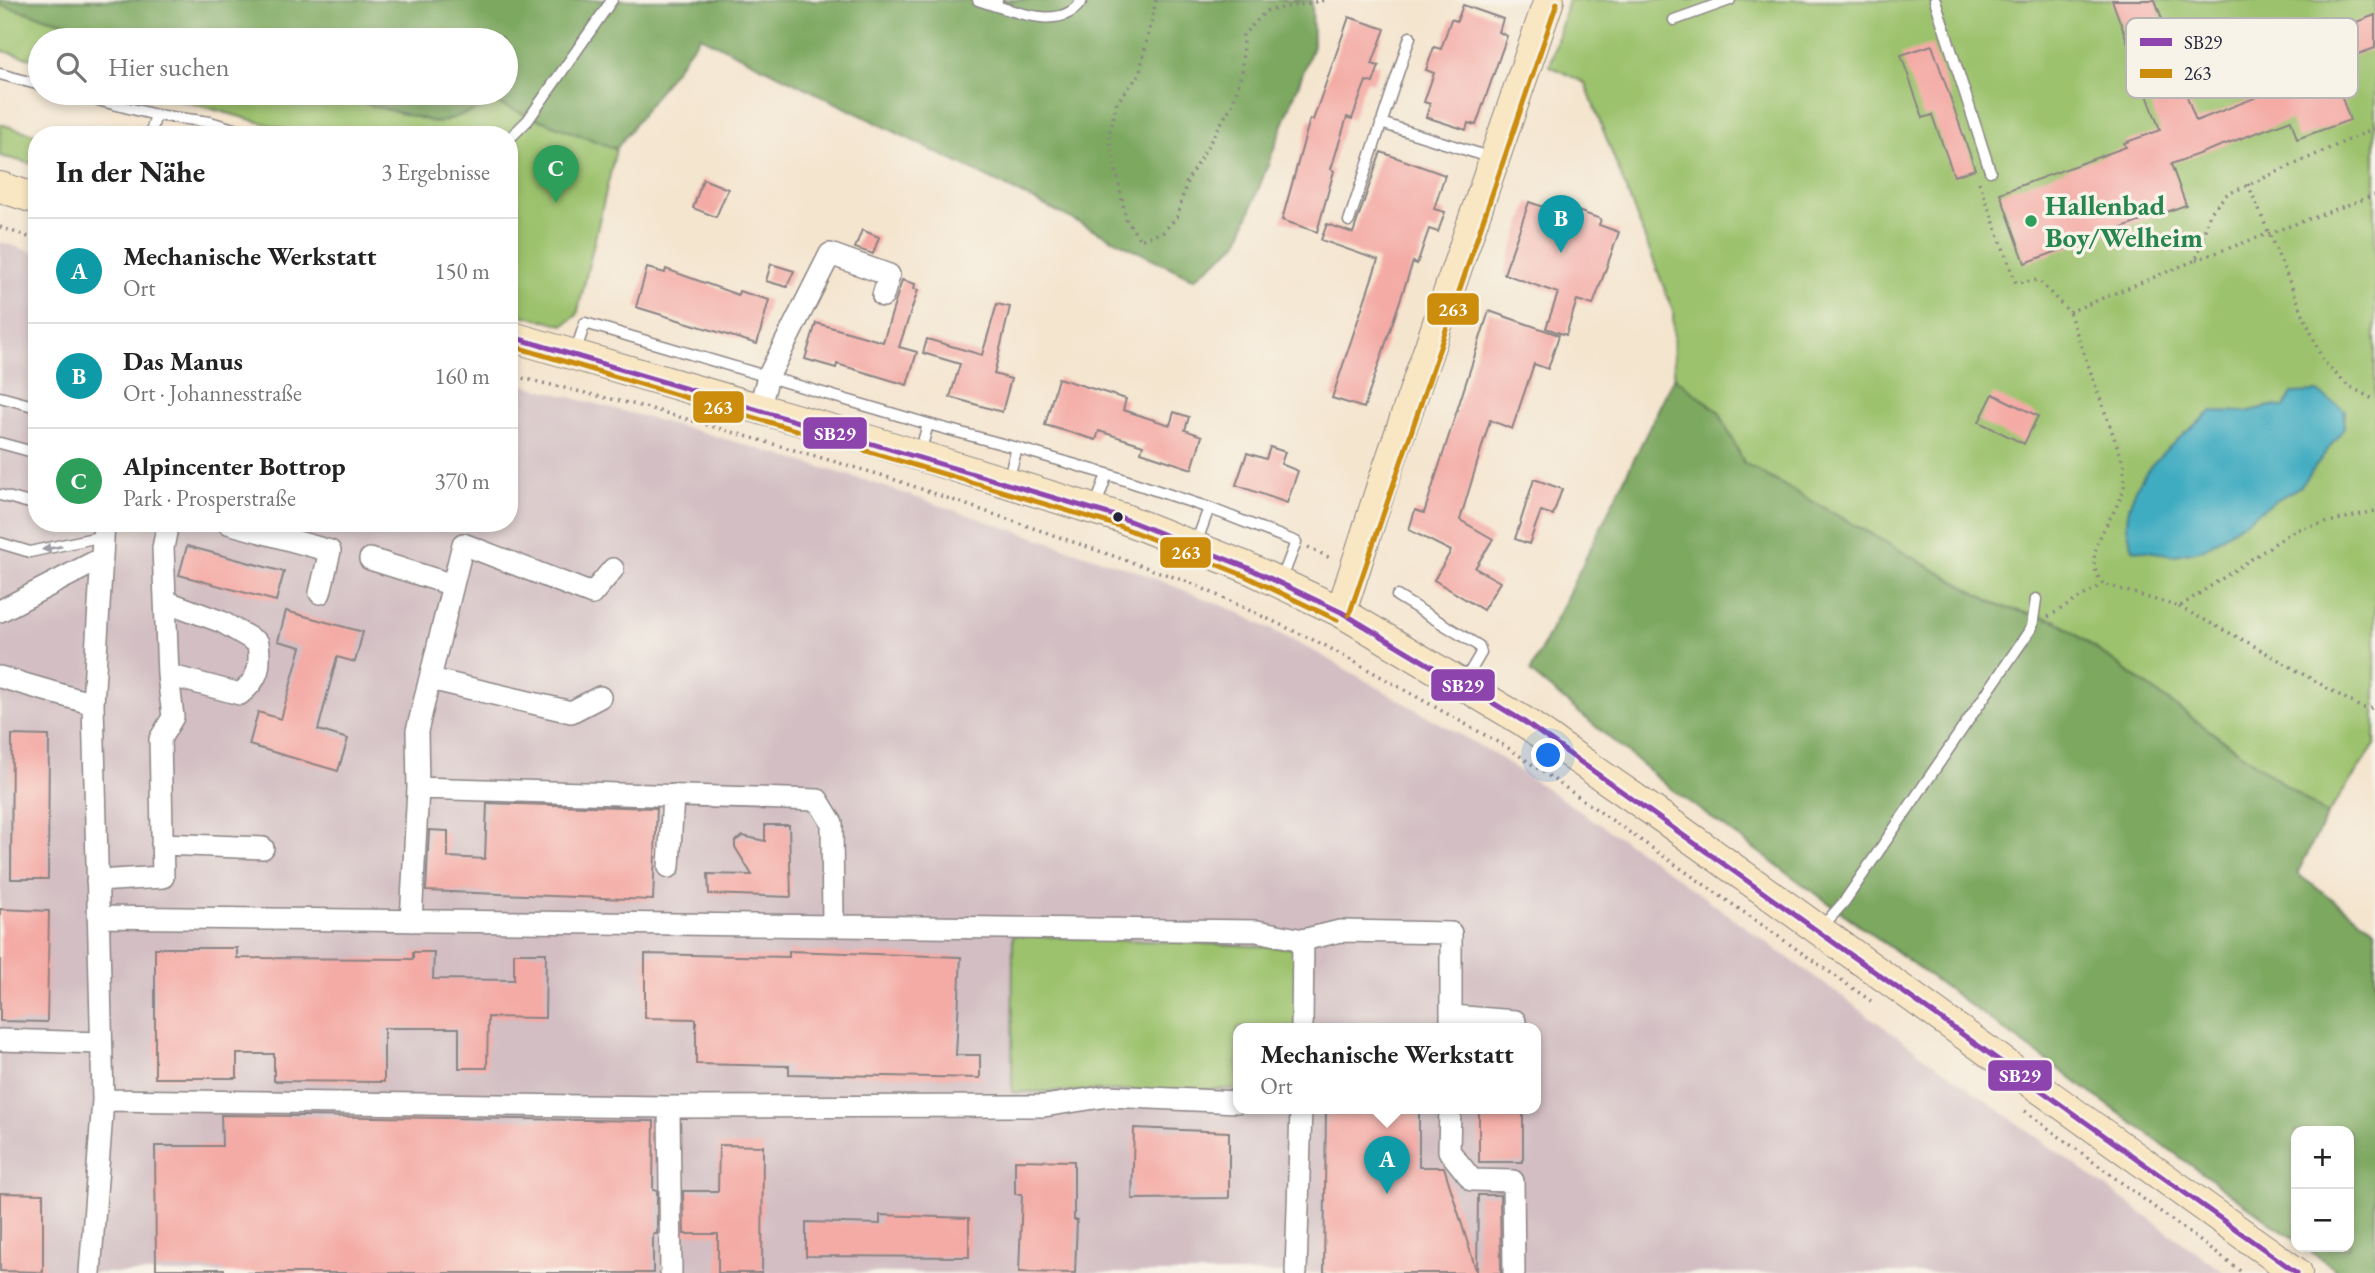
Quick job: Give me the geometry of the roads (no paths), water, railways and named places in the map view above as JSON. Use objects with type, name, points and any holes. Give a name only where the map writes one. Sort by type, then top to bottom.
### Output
[{"type":"main road","points":[[1341,612],[1385,476],[1549,0]]},
{"type":"main road","points":[[0,187],[28,196]]},
{"type":"main road","points":[[518,339],[1095,510],[1195,547],[1341,612],[1544,736],[1820,930],[2297,1273]]},
{"type":"street","points":[[759,409],[768,377],[830,254],[889,275],[883,296]]},
{"type":"street","points":[[90,1273],[103,1100],[93,704],[104,532]]},
{"type":"street","points":[[97,881],[163,877],[160,739],[173,717],[167,675],[163,548],[166,532]]},
{"type":"street","points":[[261,532],[330,551],[320,593]]},
{"type":"street","points":[[411,921],[418,788],[417,731],[463,534],[592,594],[613,569]]},
{"type":"street","points":[[0,611],[102,558]]},
{"type":"street","points":[[370,558],[453,585]]},
{"type":"street","points":[[165,601],[222,622],[258,643],[260,659],[255,683],[240,694],[167,675]]},
{"type":"street","points":[[0,677],[93,704]]},
{"type":"street","points":[[430,679],[571,712],[600,697]]},
{"type":"street","points":[[418,788],[818,800],[832,823],[833,926]]},
{"type":"street","points":[[669,867],[673,795]]},
{"type":"street","points":[[162,844],[263,848]]},
{"type":"street","points":[[98,918],[1257,931],[1303,940],[1340,931],[1451,933],[1452,1022],[1515,1021]]},
{"type":"street","points":[[1302,1023],[1303,940]]},
{"type":"street","points":[[0,1040],[101,1043]]},
{"type":"street","points":[[103,1100],[669,1107],[1044,1106],[1108,1096],[1233,1102]]},
{"type":"street","points":[[669,1107],[671,1273]]},
{"type":"street","points":[[1296,1273],[1301,1114]]},
{"type":"street","points":[[1450,1114],[1450,1151],[1472,1180],[1513,1181],[1514,1273]]},
{"type":"lane","points":[[518,130],[528,120],[612,0]]},
{"type":"lane","points":[[978,0],[997,3],[1036,18],[1058,16],[1078,7],[1082,0]]},
{"type":"lane","points":[[1674,20],[1730,0]]},
{"type":"lane","points":[[1935,0],[1990,171]]},
{"type":"lane","points":[[1349,222],[1410,37]]},
{"type":"lane","points":[[0,74],[28,82]]},
{"type":"lane","points":[[117,105],[156,115],[224,126]]},
{"type":"lane","points":[[153,126],[156,115]]},
{"type":"lane","points":[[1381,124],[1494,159]]},
{"type":"lane","points":[[575,355],[585,323],[1107,474],[1209,508],[1296,542],[1279,583]]},
{"type":"lane","points":[[0,397],[28,405]]},
{"type":"lane","points":[[919,456],[928,424]]},
{"type":"lane","points":[[0,443],[28,451]]},
{"type":"lane","points":[[1007,483],[1017,448]]},
{"type":"lane","points":[[1095,510],[1107,474]]},
{"type":"lane","points":[[0,495],[28,503]]},
{"type":"lane","points":[[1195,547],[1209,508]]},
{"type":"lane","points":[[0,543],[30,552],[94,532]]},
{"type":"lane","points":[[1397,596],[1479,646],[1480,653],[1462,685]]},
{"type":"lane","points":[[1820,930],[1844,902],[2032,627],[2036,599]]},
{"type":"water","points":[[2317,392],[2345,410],[2344,428],[2301,486],[2204,549],[2175,555],[2133,549],[2127,522],[2130,504],[2137,488],[2158,459],[2184,434],[2212,411],[2246,412],[2270,406],[2284,407],[2292,393]]},
{"type":"place","name":"Alpincenter Bottrop","points":[[556,203]]},
{"type":"place","name":"Hallenbad Boy/Welheim","points":[[2031,221]]},
{"type":"place","name":"Das Manus","points":[[1561,253]]},
{"type":"place","name":"Mechanische Werkstatt","points":[[1387,1194]]}]
